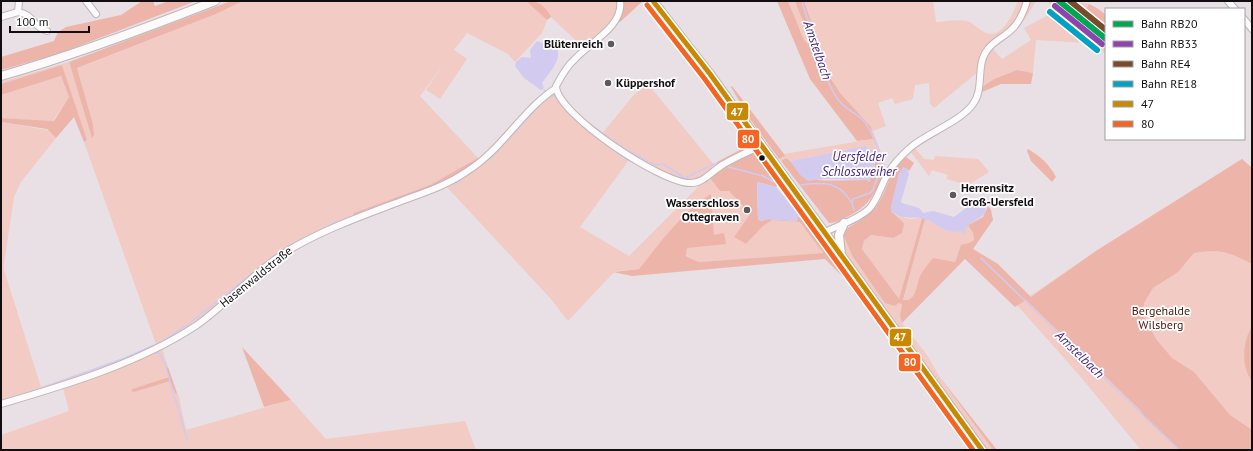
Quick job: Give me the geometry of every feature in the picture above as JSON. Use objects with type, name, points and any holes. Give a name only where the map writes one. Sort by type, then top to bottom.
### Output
[{"type":"main road","points":[[1,76],[55,61],[133,33],[214,1]]},
{"type":"main road","points":[[653,1],[710,74],[760,146],[982,450]]},
{"type":"main road","points":[[843,259],[839,235],[844,223]]},
{"type":"street","points":[[18,12],[19,1]]},
{"type":"street","points":[[86,1],[96,14]]},
{"type":"street","points":[[620,1],[621,10],[617,20],[574,59],[566,69],[556,88],[567,106],[590,128],[619,150],[676,182],[697,182],[723,164],[760,146]]},
{"type":"street","points":[[824,233],[860,215],[874,202],[890,170],[907,151],[926,135],[957,117],[972,105],[979,92],[982,62],[985,53],[1015,25],[1027,1]]},
{"type":"street","points":[[1,17],[18,12],[30,17],[38,28],[47,31]]},
{"type":"street","points":[[1248,21],[1252,29]]},
{"type":"street","name":"Hasenwaldstraße","points":[[1,404],[49,390],[95,374],[158,348],[178,337],[198,324],[293,247],[330,229],[440,187],[466,173],[486,158],[540,101],[556,88]]},
{"type":"green space","points":[[243,1],[530,1],[528,3],[547,20],[542,33],[515,62],[508,54],[467,33],[454,50],[467,59],[440,99],[426,90],[444,64],[420,96],[478,158],[430,185],[397,198],[294,248],[212,313],[161,345],[168,367],[166,368],[169,377],[132,389],[131,391],[134,392],[170,380],[175,393],[178,393],[186,430],[291,400],[326,439],[465,421],[476,450],[1,450],[1,435],[69,411],[63,388],[1,406],[1,122],[47,130],[56,138],[21,182],[14,197],[4,264],[4,270],[41,387],[157,347],[84,142],[87,141],[62,65],[1,84],[1,82],[69,62],[92,137],[93,124],[77,68],[216,14]]},
{"type":"green space","points":[[535,1],[622,1],[619,17],[615,23],[605,35],[586,50],[551,17],[548,11]]},
{"type":"green space","points":[[788,1],[795,1],[808,36],[808,45],[804,40]]},
{"type":"green space","points":[[804,1],[933,1],[936,22],[963,20],[972,23],[983,32],[992,34],[1002,29],[1006,24],[1018,1],[1036,1],[1025,19],[992,48],[1002,59],[1031,40],[1024,28],[1058,10],[1047,1],[1056,1],[1105,41],[1105,53],[1091,43],[1036,40],[1033,73],[1017,70],[994,79],[982,87],[984,73],[978,72],[934,108],[930,104],[929,83],[915,85],[913,99],[895,104],[892,98],[878,103],[886,126],[873,131],[885,165],[883,167],[877,160],[875,160],[870,148],[865,146],[791,161],[786,158],[781,161],[779,159],[784,156],[784,154],[872,139],[871,127],[841,94],[831,79]]},
{"type":"green space","points":[[1069,1],[1089,4],[1084,13]]},
{"type":"green space","points":[[61,76],[69,97],[53,121],[1,118],[1,95]]},
{"type":"green space","points":[[648,84],[715,166],[701,178],[695,180],[685,180],[673,177],[646,164],[601,135],[633,96]]},
{"type":"green space","points":[[552,90],[575,119],[629,160],[580,227],[629,256],[697,188],[698,185],[711,179],[720,191],[729,191],[750,214],[734,237],[746,244],[762,227],[772,220],[800,222],[823,253],[699,262],[686,255],[687,248],[714,235],[711,194],[662,240],[639,269],[615,271],[568,321],[551,299],[445,185],[466,173]]},
{"type":"green space","points":[[915,148],[924,159],[934,160],[935,156],[978,159],[989,172],[968,185],[946,179],[948,175],[932,170],[929,176],[911,152]]},
{"type":"green space","name":"Bergehalde Wilsberg","points":[[1242,159],[1252,168],[1252,450],[1141,450],[1080,376],[1017,305],[1096,251]]},
{"type":"green space","points":[[896,215],[909,219],[922,218],[899,300],[862,249],[864,241],[871,235],[892,238],[904,223]]},
{"type":"green space","points":[[925,219],[948,231],[961,231],[963,233],[968,225],[973,233],[974,240],[957,254],[955,262],[921,274],[913,298],[903,301]]},
{"type":"green space","points":[[843,234],[898,303],[902,304],[900,316],[902,323],[927,355],[939,376],[993,450],[986,450],[847,256],[842,242]]},
{"type":"shaded area","points":[[142,1],[153,1],[155,6],[169,1],[196,1],[58,54],[1,70],[1,57],[54,41],[58,32],[66,27],[121,15]]},
{"type":"shaded area","points":[[231,1],[243,1],[216,14],[77,68],[93,124],[94,135],[92,138],[69,62]]},
{"type":"shaded area","points":[[530,1],[537,2],[543,6],[551,17],[547,20],[528,3]]},
{"type":"shaded area","points":[[622,1],[643,1],[620,22],[618,21],[622,10]]},
{"type":"shaded area","points":[[777,1],[788,1],[804,40],[808,44],[808,36],[795,1],[804,1],[831,79],[841,94],[871,127],[873,139],[857,141],[810,79]]},
{"type":"shaded area","points":[[1089,4],[1105,14],[1105,30],[1084,13]]},
{"type":"shaded area","points":[[62,65],[87,140],[84,142],[74,117],[56,138],[47,129],[1,122],[1,118],[54,121],[69,97],[61,76],[1,95],[1,84]]},
{"type":"shaded area","points":[[1017,70],[1033,73],[1031,84],[1001,84],[982,92],[982,87],[994,79]]},
{"type":"shaded area","points":[[732,86],[785,156],[779,159],[749,118],[731,87]]},
{"type":"shaded area","points":[[749,145],[768,168],[778,184],[776,187],[757,182],[758,219],[761,221],[768,219],[796,221],[799,215],[805,220],[851,280],[849,283],[825,259],[632,276],[613,272],[639,269],[682,218],[711,194],[714,235],[724,233],[726,244],[687,248],[686,256],[699,262],[823,253],[800,222],[772,220],[762,227],[746,244],[734,237],[750,214],[729,191],[720,191],[707,174],[716,166],[717,162]]},
{"type":"shaded area","points":[[1028,149],[1050,168],[1056,177],[1052,182],[1031,161],[1027,151]]},
{"type":"shaded area","name":"Bergehalde Wilsberg","points":[[905,156],[914,163],[909,171],[907,169],[891,206],[891,211],[904,223],[902,233],[893,238],[871,235],[864,241],[862,249],[899,299],[922,218],[925,219],[903,300],[908,300],[914,295],[921,274],[933,258],[955,262],[961,245],[974,240],[973,233],[968,225],[983,217],[988,206],[991,210],[993,220],[973,249],[998,264],[1031,297],[1096,251],[1242,159],[1252,168],[1252,264],[1224,252],[1211,251],[1194,253],[1178,272],[1153,288],[1144,303],[1143,315],[1156,339],[1172,358],[1194,372],[1230,415],[1252,430],[1252,450],[1180,450],[1145,418],[1140,410],[1026,300],[1015,307],[965,259],[902,323],[900,316],[902,304],[898,303],[895,306],[885,303],[853,257],[843,234],[844,230],[875,208],[883,195],[891,175],[899,162]]},
{"type":"shaded area","points":[[478,158],[481,161],[465,173],[352,221],[354,213],[430,185]]},
{"type":"shaded area","points":[[786,158],[802,176],[809,179],[867,180],[869,182],[875,165],[875,160],[877,160],[886,170],[875,192],[862,208],[843,219],[829,223],[781,161]]},
{"type":"shaded area","points":[[854,283],[976,450],[967,449],[851,287]]},
{"type":"shaded area","points":[[1252,326],[1252,382],[1246,369],[1244,354],[1246,340]]},
{"type":"shaded area","points":[[242,347],[291,400],[264,407]]},
{"type":"shaded area","points":[[168,367],[177,393],[175,393],[170,381],[134,392],[131,391],[132,389],[169,377],[166,368]]},
{"type":"shaded area","points":[[939,376],[997,450],[993,450]]},
{"type":"water","points":[[537,41],[554,44],[558,54],[555,64],[542,83],[544,88],[541,90],[524,78],[515,66],[516,62],[522,57],[531,58],[530,50]]},
{"type":"water","name":"Uersfelder Schlossweiher","points":[[865,146],[872,150],[875,165],[869,182],[867,180],[823,179],[808,181],[800,175],[791,161]]},
{"type":"water","points":[[903,167],[907,169],[909,174],[901,201],[902,203],[919,208],[923,213],[933,211],[954,217],[973,203],[981,201],[986,206],[985,214],[968,225],[963,234],[961,231],[955,232],[945,230],[924,219],[904,217],[896,214],[891,211],[891,206],[899,173]]},
{"type":"water","points":[[757,182],[776,187],[799,215],[797,221],[768,219],[761,221],[758,218]]},
{"type":"waterway","name":"Amstelbach","points":[[802,1],[827,79],[833,92],[843,105],[860,117],[865,123],[880,152],[882,161],[881,168],[873,190],[870,193],[853,199],[852,203],[854,210]]},
{"type":"waterway","points":[[552,95],[556,97],[570,114]]},
{"type":"waterway","points":[[454,185],[493,156],[545,99],[552,96]]},
{"type":"waterway","points":[[530,105],[539,97]]},
{"type":"waterway","points":[[572,116],[586,129]]},
{"type":"waterway","points":[[590,124],[623,148],[647,161]]},
{"type":"waterway","points":[[603,142],[623,157],[635,163]]},
{"type":"waterway","points":[[481,157],[490,149]]},
{"type":"waterway","points":[[651,163],[655,165],[663,164],[685,178],[714,164],[721,163]]},
{"type":"waterway","points":[[455,176],[471,165]]},
{"type":"waterway","points":[[725,166],[763,176],[778,184]]},
{"type":"waterway","points":[[437,184],[448,179]]},
{"type":"waterway","points":[[801,185],[816,183],[830,184],[841,190],[851,202]]},
{"type":"waterway","points":[[343,220],[385,204]]},
{"type":"waterway","points":[[290,246],[339,221]]},
{"type":"waterway","points":[[270,260],[278,254]]},
{"type":"waterway","name":"Amstelbach","points":[[981,258],[1179,450]]},
{"type":"waterway","points":[[160,343],[191,322],[267,262]]},
{"type":"waterway","points":[[37,390],[125,358],[154,345]]},
{"type":"waterway","points":[[153,353],[159,353],[165,364],[187,440]]},
{"type":"waterway","points":[[9,405],[51,392]]},
{"type":"waterway","points":[[1,401],[11,398]]},
{"type":"rail line","name":"RB20","points":[[1059,1],[1105,38]]},
{"type":"rail line","name":"RE4","points":[[1070,1],[1105,29]]},
{"type":"rail line","name":"RB33","points":[[1055,6],[1102,44]]},
{"type":"rail line","name":"RE18","points":[[1050,12],[1097,50]]},
{"type":"transit line","name":"47","points":[[653,1],[710,74],[982,450]]},
{"type":"transit line","name":"80","points":[[647,5],[704,78],[973,450]]},
{"type":"place","name":"Blütenreich","points":[[611,44]]},
{"type":"place","name":"Küppershof","points":[[608,83]]},
{"type":"place","name":"Herrensitz Groß-Uersfeld","points":[[953,195]]},
{"type":"place","name":"Wasserschloss Ottegraven","points":[[747,210]]}]
